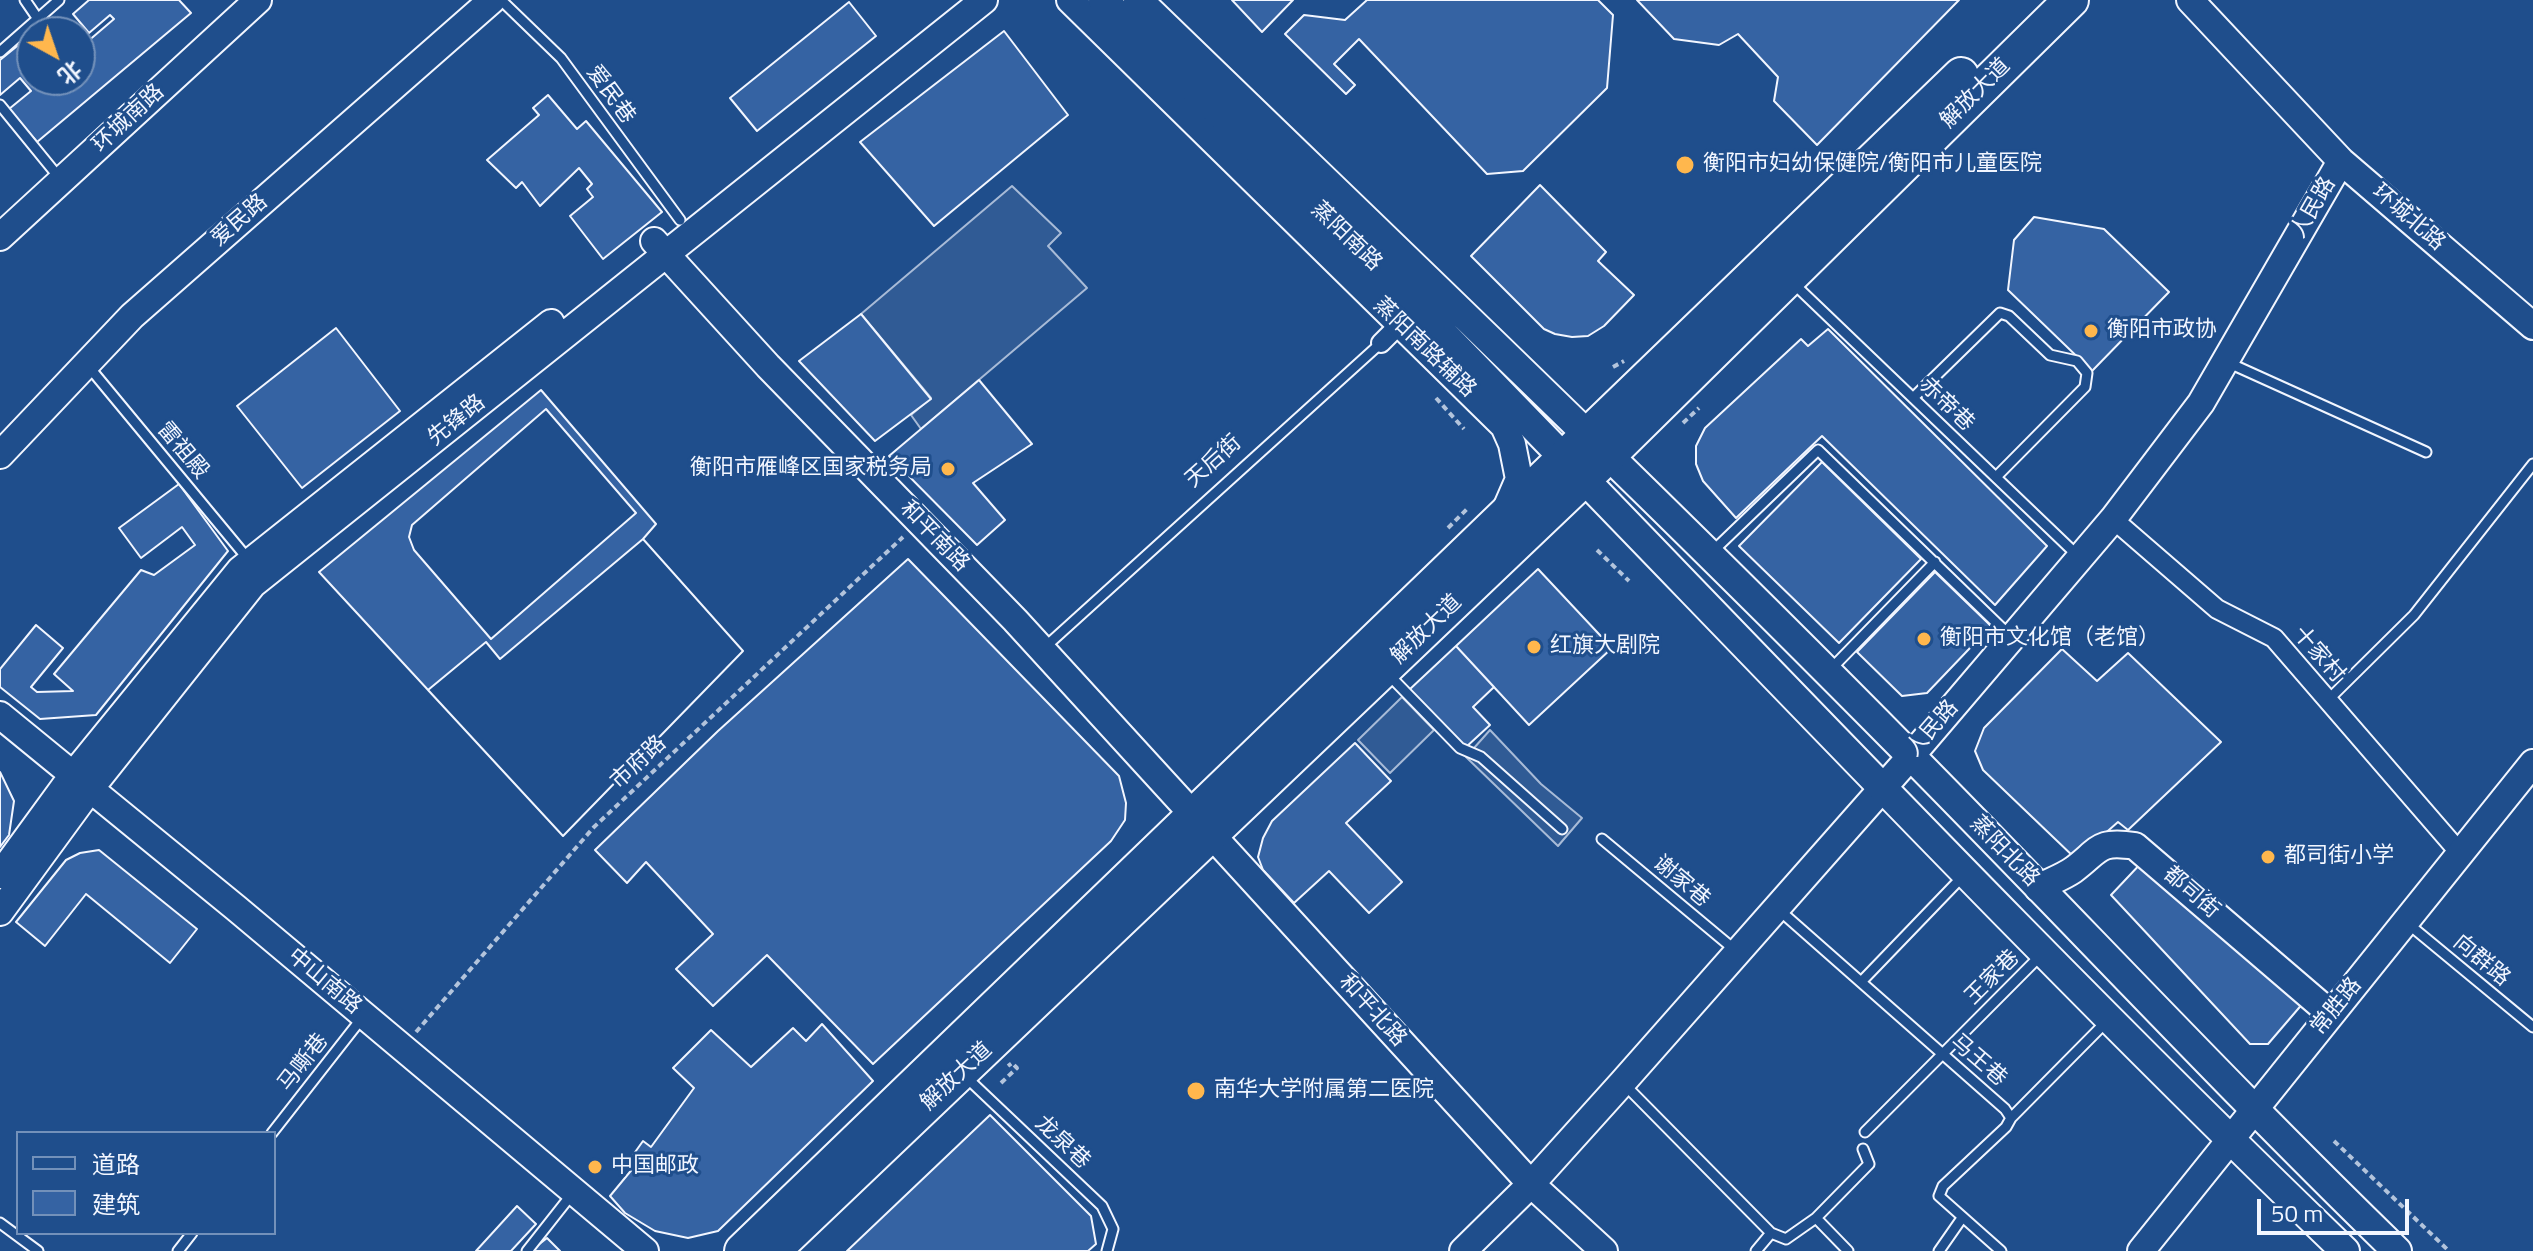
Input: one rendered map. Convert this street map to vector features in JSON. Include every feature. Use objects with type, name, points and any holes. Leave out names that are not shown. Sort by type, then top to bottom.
[{"type":"highway","name":"解放大道","points":[[742,1251],[1202,825],[1385,671],[1585,458],[2039,0]]},
{"type":"highway","name":"解放大道","points":[[773,1251],[977,1077],[1202,825],[1502,517],[1585,458],[1788,279],[2071,0]]},
{"type":"main road","name":"蒸阳南路","points":[[1103,0],[1409,316],[1585,458]]},
{"type":"main road","name":"蒸阳南路","points":[[1138,0],[1585,458]]},
{"type":"main road","name":"蒸阳北路","points":[[1585,458],[1708,556],[1911,756],[2253,1110],[2397,1251]]},
{"type":"main road","name":"蒸阳北路","points":[[1585,458],[1881,788],[2345,1251]]},
{"type":"street","name":"环城南路","points":[[0,237],[258,0]]},
{"type":"street","name":"爱民路","points":[[0,455],[132,316],[492,0]]},
{"type":"street","name":"先锋路","points":[[0,875],[253,584],[660,248],[680,220],[958,0]]},
{"type":"street","name":"先锋路","points":[[0,912],[82,782],[240,570],[984,0]]},
{"type":"street","name":"蒸阳南路辅路","points":[[1070,0],[1409,316],[1504,426],[1512,444],[1519,479],[1502,517]]},
{"type":"street","name":"环城北路","points":[[2190,0],[2341,161],[2533,326]]},
{"type":"street","name":"人民路","points":[[1463,1251],[1531,1184],[1622,1083],[1911,756],[2113,519],[2201,403],[2341,161]]},
{"type":"street","name":"和平南路","points":[[660,248],[768,366],[1042,650],[1202,825]]},
{"type":"street","name":"天后街","points":[[1381,343],[1409,316]]},
{"type":"street","name":"十家村","points":[[2113,519],[2217,609],[2274,638],[2460,853]]},
{"type":"street","name":"中山南路","points":[[0,715],[645,1251]]},
{"type":"street","name":"常胜路","points":[[2144,1250],[2533,763]]},
{"type":"street","name":"和平北路","points":[[1202,825],[1531,1184],[1604,1251]]},
{"type":"street","name":"都司街","points":[[2038,888],[2072,871],[2094,850],[2113,843],[2135,846],[2331,1014]]},
{"type":"lane","points":[[41,16],[59,0]]},
{"type":"lane","name":"爱民巷","points":[[501,0],[561,58],[680,220]]},
{"type":"lane","points":[[0,52],[16,38]]},
{"type":"lane","points":[[0,105],[53,170]]},
{"type":"lane","name":"赤帝巷","points":[[1788,279],[2080,557]]},
{"type":"lane","points":[[1913,398],[2000,313],[2009,316],[2050,355],[2077,361],[2087,373],[2085,387],[1996,477]]},
{"type":"lane","name":"天后街","points":[[1042,650],[1381,343]]},
{"type":"lane","points":[[2225,361],[2426,452]]},
{"type":"lane","name":"雷祖殿","points":[[87,364],[250,561]]},
{"type":"lane","points":[[1708,556],[1818,450],[2011,637]]},
{"type":"lane","points":[[2327,701],[2414,615],[2533,464]]},
{"type":"lane","points":[[1827,673],[1935,562]]},
{"type":"lane","points":[[1385,671],[1460,748],[1481,757],[1562,829]]},
{"type":"lane","name":"谢家巷","points":[[1602,839],[1737,952]]},
{"type":"lane","points":[[1861,982],[1966,873]]},
{"type":"lane","name":"马王巷","points":[[1776,907],[2005,1109],[2011,1118],[2006,1127],[1943,1186],[1939,1196],[2001,1251]]},
{"type":"lane","name":"向群路","points":[[2405,921],[2533,1027]]},
{"type":"lane","name":"王家巷","points":[[1865,1132],[2045,952]]},
{"type":"lane","name":"马嘶巷","points":[[274,1131],[365,1016]]},
{"type":"lane","points":[[2011,1118],[2111,1018]]},
{"type":"lane","name":"龙泉巷","points":[[977,1077],[1102,1206],[1113,1229],[1107,1251]]},
{"type":"lane","points":[[1622,1083],[1771,1233],[1786,1239],[1816,1218],[1869,1164],[1863,1149]]},
{"type":"lane","points":[[527,1251],[574,1192]]},
{"type":"lane","points":[[1816,1218],[1848,1251]]},
{"type":"lane","points":[[1939,1251],[1962,1218]]},
{"type":"lane","points":[[1756,1251],[1771,1233]]},
{"type":"lane","points":[[16,1235],[38,1251]]},
{"type":"lane","points":[[178,1251],[190,1235]]},
{"type":"path","points":[[1436,398],[1464,429]]},
{"type":"path","points":[[1448,528],[1468,508]]},
{"type":"path","name":"市府路","points":[[403,1048],[594,827],[920,522]]},
{"type":"path","points":[[1597,550],[1629,581]]},
{"type":"path","points":[[977,1077],[1012,1063],[1017,1068],[1001,1083]]},
{"type":"path","points":[[2334,1141],[2449,1251]]},
{"type":"shaded area","points":[[1012,186],[1061,233],[1048,246],[1087,288],[921,429],[911,415],[931,398],[861,314]]},
{"type":"shaded area","points":[[1402,697],[1434,730],[1390,773],[1358,740]]},
{"type":"shaded area","points":[[1490,730],[1541,784],[1582,818],[1558,846],[1466,757]]},
{"type":"building","points":[[89,0],[179,0],[191,13],[96,93],[96,34],[114,19],[110,15],[96,27],[96,16],[73,14]]},
{"type":"building","points":[[1232,0],[1293,0],[1262,32]]},
{"type":"building","points":[[1367,0],[1598,0],[1613,15],[1607,88],[1523,171],[1487,174],[1359,39],[1334,64],[1355,85],[1346,94],[1285,34],[1304,15],[1345,20]]},
{"type":"building","points":[[1637,0],[1959,0],[1817,145],[1774,101],[1778,77],[1738,34],[1719,45],[1674,39]]},
{"type":"building","points":[[849,2],[876,36],[757,131],[730,98]]},
{"type":"building","points":[[1004,31],[1068,115],[934,226],[860,142]]},
{"type":"building","points":[[16,47],[16,81],[0,95],[0,60]]},
{"type":"building","points":[[548,95],[577,129],[586,121],[662,212],[603,259],[570,216],[593,197],[587,189],[592,184],[579,168],[540,206],[522,182],[516,188],[487,160],[539,115],[533,108]]},
{"type":"building","points":[[25,96],[92,96],[37,142],[9,109]]},
{"type":"building","points":[[1540,185],[1606,252],[1598,261],[1634,295],[1604,326],[1588,336],[1572,337],[1544,329],[1471,256]]},
{"type":"building","name":"衡阳市政协","points":[[2034,217],[2104,229],[2169,292],[2092,371],[2008,290],[2014,240]]},
{"type":"building","points":[[861,314],[931,399],[875,441],[799,361]]},
{"type":"building","points":[[336,328],[400,411],[302,488],[237,406]]},
{"type":"building","points":[[1828,329],[2047,546],[1995,605],[1822,436],[1736,518],[1703,481],[1696,464],[1696,446],[1705,428],[1801,339],[1808,346]]},
{"type":"building","name":"衡阳市雁峰区国家税务局","points":[[979,380],[1032,444],[973,483],[1005,520],[977,545],[889,456]]},
{"type":"building","points":[[541,390],[656,524],[643,539],[743,651],[563,836],[319,572]]},
{"type":"building","points":[[546,409],[636,513],[491,639],[414,550],[409,537],[412,525]]},
{"type":"building","points":[[1822,462],[1921,559],[1839,643],[1739,546]]},
{"type":"building","points":[[179,484],[228,551],[96,715],[40,719],[0,687],[0,669],[36,625],[63,648],[31,687],[37,692],[73,691],[54,674],[141,570],[154,575],[195,545],[182,527],[141,558],[119,528]]},
{"type":"building","points":[[643,539],[743,651],[563,836],[428,690],[486,642],[500,659]]},
{"type":"building","points":[[908,559],[1119,776],[1126,803],[1125,820],[1111,841],[873,1064],[767,955],[713,1006],[676,969],[713,934],[646,862],[627,883],[595,850],[718,731]]},
{"type":"building","name":"红旗大剧院","points":[[1538,569],[1612,648],[1529,725],[1456,646]]},
{"type":"building","name":"衡阳市文化馆（老馆）","points":[[1935,572],[1991,626],[1927,693],[1902,696],[1857,652]]},
{"type":"building","points":[[1456,646],[1494,687],[1473,707],[1490,725],[1465,748],[1409,690]]},
{"type":"building","points":[[2062,649],[2097,681],[2128,653],[2221,742],[2128,830],[2118,822],[2076,859],[1983,770],[1975,751],[1984,728]]},
{"type":"building","points":[[1355,743],[1391,781],[1346,823],[1402,882],[1369,913],[1329,871],[1294,903],[1263,870],[1258,857],[1263,838],[1272,821]]},
{"type":"building","points":[[0,772],[14,801],[9,835],[0,847]]},
{"type":"building","points":[[99,850],[197,929],[170,963],[86,894],[45,946],[16,922],[66,860],[80,853]]},
{"type":"building","points":[[2145,859],[2304,1002],[2268,1044],[2250,1044],[2111,895]]},
{"type":"building","points":[[822,1024],[873,1081],[718,1231],[688,1238],[655,1231],[625,1213],[610,1196],[634,1167],[628,1162],[643,1141],[651,1147],[694,1088],[673,1068],[711,1030],[751,1067],[793,1028],[806,1041]]},
{"type":"building","points":[[990,1115],[1091,1216],[1096,1244],[1088,1251],[847,1251]]},
{"type":"building","points":[[517,1206],[536,1224],[511,1251],[476,1251]]},
{"type":"building","points":[[547,1238],[560,1251],[532,1250]]},
{"type":"place","name":"衡阳市妇幼保健院/衡阳市儿童医院","points":[[1685,165]]},
{"type":"place","name":"衡阳市政协","points":[[2091,331]]},
{"type":"place","name":"衡阳市雁峰区国家税务局","points":[[948,469]]},
{"type":"place","name":"衡阳市文化馆（老馆）","points":[[1924,639]]},
{"type":"place","name":"红旗大剧院","points":[[1534,647]]},
{"type":"place","name":"都司街小学","points":[[2268,857]]},
{"type":"place","name":"南华大学附属第二医院","points":[[1196,1091]]},
{"type":"place","name":"中国邮政","points":[[595,1167]]}]
